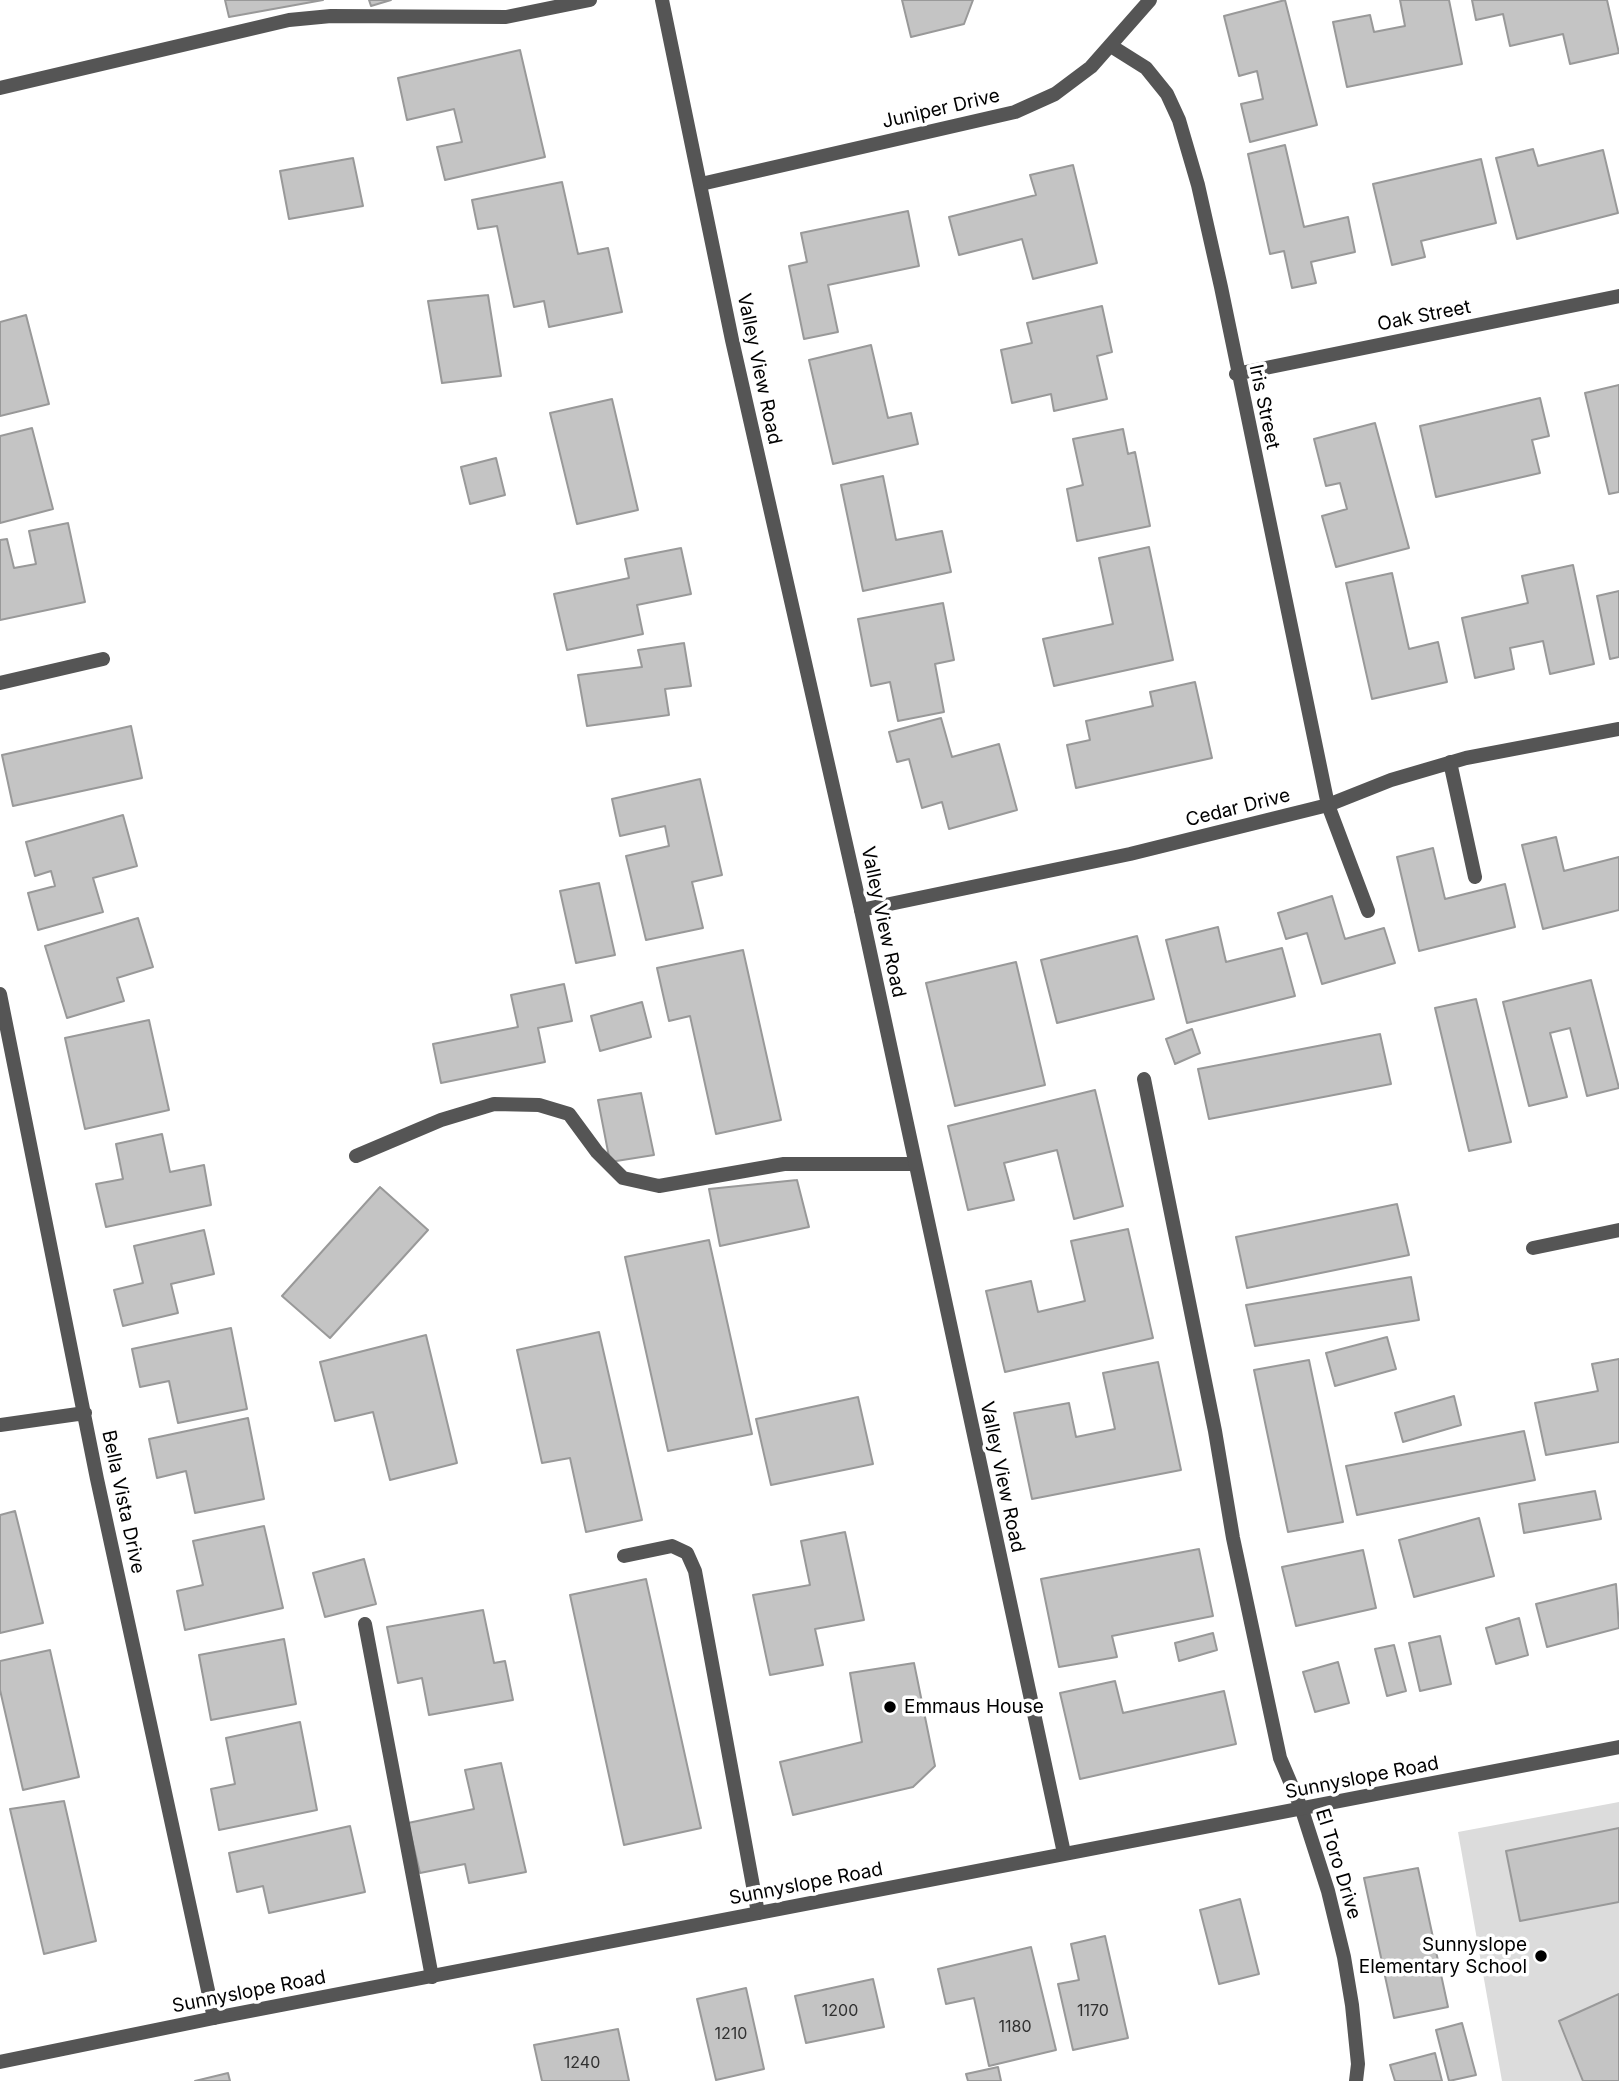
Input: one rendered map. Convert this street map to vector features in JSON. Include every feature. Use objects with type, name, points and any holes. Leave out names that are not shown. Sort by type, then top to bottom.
[{"type":"street","points":[[0,88],[289,20],[331,16],[506,17],[590,0]]},
{"type":"street","name":"Valley View Road","points":[[662,0],[732,340],[861,910],[1064,1853]]},
{"type":"street","name":"Juniper Drive","points":[[701,184],[1015,112],[1055,94],[1091,67],[1150,0]]},
{"type":"street","name":"Iris Street","points":[[1111,46],[1146,68],[1167,94],[1179,120],[1198,185],[1328,805],[1368,911]]},
{"type":"street","name":"Oak Street","points":[[1236,374],[1619,296]]},
{"type":"street","points":[[0,683],[103,659]]},
{"type":"street","name":"Cedar Drive","points":[[861,910],[1130,854],[1328,805],[1391,780],[1450,762],[1619,729]]},
{"type":"street","points":[[1450,762],[1475,877]]},
{"type":"street","name":"Bella Vista Drive","points":[[0,994],[85,1413],[214,2018]]},
{"type":"street","name":"El Toro Drive","points":[[1144,1079],[1212,1417],[1233,1538],[1280,1758],[1302,1810],[1328,1891],[1344,1957],[1358,2064],[1356,2081]]},
{"type":"street","points":[[356,1156],[441,1120],[494,1104],[539,1105],[569,1114],[597,1152],[623,1178],[659,1186],[784,1164],[914,1164]]},
{"type":"street","points":[[1533,1248],[1619,1230]]},
{"type":"street","points":[[0,1425],[85,1413]]},
{"type":"street","points":[[624,1556],[672,1546],[687,1553],[695,1571],[758,1913]]},
{"type":"street","points":[[365,1624],[432,1978]]},
{"type":"street","name":"Sunnyslope Road","points":[[0,2062],[214,2018],[432,1978],[1064,1853],[1302,1810],[1619,1746]]},
{"type":"shaded area","name":"Sunnyslope Elementary School","points":[[1619,1802],[1619,1994],[1559,2022],[1583,2081],[1502,2081],[1458,1832]]},
{"type":"building","points":[[225,0],[323,0],[229,17]]},
{"type":"building","points":[[369,0],[391,0],[371,6]]},
{"type":"building","points":[[902,0],[973,0],[964,24],[911,37]]},
{"type":"building","points":[[1285,0],[1317,125],[1250,142],[1241,104],[1263,99],[1257,71],[1239,76],[1224,16]]},
{"type":"building","points":[[1400,0],[1449,0],[1462,64],[1347,87],[1333,22],[1370,15],[1374,32],[1405,26]]},
{"type":"building","points":[[1472,0],[1607,0],[1619,53],[1570,64],[1563,34],[1510,46],[1503,14],[1476,20]]},
{"type":"building","points":[[520,50],[545,157],[445,180],[437,147],[462,142],[454,109],[407,120],[398,78]]},
{"type":"building","points":[[1285,145],[1304,227],[1348,217],[1355,252],[1311,262],[1316,283],[1292,288],[1284,251],[1270,254],[1248,154]]},
{"type":"building","points":[[1533,149],[1538,166],[1603,150],[1618,213],[1517,239],[1496,158]]},
{"type":"building","points":[[353,158],[363,206],[289,219],[280,171]]},
{"type":"building","points":[[1481,159],[1496,223],[1421,241],[1425,257],[1392,265],[1373,184]]},
{"type":"building","points":[[1073,165],[1097,263],[1033,279],[1022,239],[959,255],[949,217],[1036,195],[1030,175]]},
{"type":"building","points":[[562,182],[578,254],[608,248],[622,312],[549,327],[544,301],[514,307],[497,226],[478,229],[472,200]]},
{"type":"building","points":[[908,211],[919,266],[828,285],[838,332],[804,339],[789,266],[807,262],[801,233]]},
{"type":"building","points":[[488,295],[501,376],[442,383],[428,301]]},
{"type":"building","points":[[1102,306],[1112,352],[1097,356],[1107,399],[1054,411],[1051,394],[1012,403],[1001,350],[1032,343],[1027,323]]},
{"type":"building","points":[[26,315],[49,404],[0,416],[0,322]]},
{"type":"building","points":[[871,345],[888,418],[911,413],[918,444],[833,464],[809,360]]},
{"type":"building","points":[[1619,385],[1619,492],[1609,494],[1585,393]]},
{"type":"building","points":[[1540,398],[1549,436],[1532,440],[1540,473],[1436,497],[1420,426]]},
{"type":"building","points":[[612,399],[638,510],[577,524],[550,413]]},
{"type":"building","points":[[1375,423],[1409,548],[1336,567],[1322,516],[1347,509],[1340,483],[1326,486],[1314,439]]},
{"type":"building","points":[[32,428],[53,509],[0,523],[0,436]]},
{"type":"building","points":[[1123,429],[1128,454],[1135,452],[1150,526],[1077,541],[1067,489],[1083,485],[1073,439]]},
{"type":"building","points":[[496,458],[505,495],[470,504],[461,467]]},
{"type":"building","points":[[883,476],[896,540],[942,531],[951,572],[863,591],[841,485]]},
{"type":"building","points":[[68,523],[85,602],[0,620],[0,540],[7,539],[14,568],[36,564],[29,531]]},
{"type":"building","points":[[1149,547],[1173,660],[1054,686],[1043,639],[1113,624],[1099,558]]},
{"type":"building","points":[[681,548],[691,594],[637,605],[643,634],[567,650],[554,594],[629,578],[625,559]]},
{"type":"building","points":[[1573,565],[1594,664],[1550,674],[1543,641],[1510,648],[1514,669],[1475,678],[1462,618],[1528,603],[1522,576]]},
{"type":"building","points":[[1392,573],[1409,649],[1438,642],[1447,682],[1372,699],[1346,583]]},
{"type":"building","points":[[1619,591],[1619,657],[1610,659],[1597,596]]},
{"type":"building","points":[[943,603],[954,660],[935,664],[944,712],[898,721],[890,682],[871,686],[858,619]]},
{"type":"building","points":[[684,643],[691,686],[665,689],[669,715],[587,726],[578,675],[642,667],[638,650]]},
{"type":"building","points":[[1195,682],[1212,758],[1076,788],[1067,745],[1090,740],[1086,721],[1153,706],[1150,692]]},
{"type":"building","points":[[941,718],[952,757],[999,744],[1017,810],[949,829],[942,802],[922,808],[909,759],[897,762],[889,732]]},
{"type":"building","points":[[131,726],[142,778],[13,806],[2,755]]},
{"type":"building","points":[[700,779],[722,875],[692,882],[703,928],[646,940],[626,856],[669,846],[665,826],[620,836],[612,799]]},
{"type":"building","points":[[123,815],[137,866],[93,878],[103,912],[38,930],[28,893],[55,886],[51,871],[35,876],[26,842]]},
{"type":"building","points":[[1556,837],[1564,871],[1619,857],[1619,910],[1543,929],[1522,845]]},
{"type":"building","points":[[1433,848],[1445,899],[1505,884],[1515,927],[1419,951],[1397,857]]},
{"type":"building","points":[[599,883],[615,955],[576,963],[560,891]]},
{"type":"building","points":[[1332,896],[1345,939],[1384,928],[1395,963],[1322,984],[1307,933],[1286,939],[1278,913]]},
{"type":"building","points":[[138,918],[153,967],[117,978],[124,1001],[67,1018],[45,946]]},
{"type":"building","points":[[1218,927],[1226,962],[1282,948],[1295,996],[1187,1023],[1166,940]]},
{"type":"building","points":[[1137,936],[1154,999],[1057,1023],[1041,960]]},
{"type":"building","points":[[743,950],[781,1120],[716,1134],[690,1016],[669,1021],[657,968]]},
{"type":"building","points":[[1016,962],[1045,1085],[955,1106],[926,983]]},
{"type":"building","points":[[1591,980],[1619,1088],[1587,1096],[1570,1028],[1550,1033],[1567,1097],[1529,1106],[1503,1002]]},
{"type":"building","points":[[564,984],[572,1021],[538,1028],[545,1062],[441,1083],[433,1044],[518,1027],[511,995]]},
{"type":"building","points":[[1476,999],[1511,1142],[1469,1151],[1435,1008]]},
{"type":"building","points":[[642,1002],[651,1037],[600,1051],[591,1016]]},
{"type":"building","points":[[149,1020],[169,1110],[85,1129],[65,1038]]},
{"type":"building","points":[[1192,1029],[1200,1053],[1175,1064],[1166,1039]]},
{"type":"building","points":[[1380,1034],[1391,1084],[1209,1119],[1198,1069]]},
{"type":"building","points":[[1095,1090],[1123,1206],[1074,1219],[1057,1150],[1004,1163],[1014,1200],[968,1210],[948,1126]]},
{"type":"building","points":[[641,1093],[654,1155],[610,1162],[598,1100]]},
{"type":"building","points":[[162,1134],[170,1172],[204,1165],[211,1205],[106,1227],[96,1184],[123,1179],[116,1144]]},
{"type":"building","points":[[797,1180],[809,1227],[720,1246],[709,1189]]},
{"type":"building","points":[[380,1187],[428,1230],[330,1338],[282,1296]]},
{"type":"building","points":[[1397,1204],[1409,1255],[1247,1288],[1236,1237]]},
{"type":"building","points":[[1128,1229],[1153,1338],[1005,1372],[986,1291],[1031,1281],[1038,1312],[1085,1301],[1071,1241]]},
{"type":"building","points":[[204,1230],[214,1274],[171,1284],[178,1313],[123,1326],[114,1290],[143,1283],[134,1246]]},
{"type":"building","points":[[709,1240],[752,1434],[668,1451],[625,1257]]},
{"type":"building","points":[[1411,1277],[1419,1320],[1255,1346],[1246,1305]]},
{"type":"building","points":[[231,1328],[247,1409],[178,1423],[169,1381],[140,1387],[132,1349]]},
{"type":"building","points":[[599,1332],[642,1520],[586,1532],[570,1458],[542,1463],[517,1350]]},
{"type":"building","points":[[426,1335],[457,1463],[390,1480],[373,1412],[335,1421],[320,1362]]},
{"type":"building","points":[[1387,1337],[1396,1369],[1335,1386],[1326,1353]]},
{"type":"building","points":[[1619,1359],[1619,1442],[1546,1455],[1535,1403],[1598,1391],[1592,1364]]},
{"type":"building","points":[[1309,1360],[1343,1522],[1288,1532],[1254,1370]]},
{"type":"building","points":[[1158,1362],[1181,1470],[1032,1499],[1014,1413],[1069,1403],[1076,1437],[1115,1429],[1103,1373]]},
{"type":"building","points":[[1454,1396],[1461,1425],[1403,1442],[1395,1413]]},
{"type":"building","points":[[858,1397],[873,1464],[771,1485],[756,1419]]},
{"type":"building","points":[[248,1418],[264,1499],[195,1513],[186,1471],[157,1478],[149,1439]]},
{"type":"building","points":[[1524,1431],[1535,1480],[1357,1515],[1346,1466]]},
{"type":"building","points":[[1595,1491],[1601,1519],[1524,1533],[1519,1504]]},
{"type":"building","points":[[15,1511],[43,1623],[0,1633],[0,1515]]},
{"type":"building","points":[[1479,1518],[1494,1576],[1414,1597],[1399,1540]]},
{"type":"building","points":[[264,1526],[283,1608],[185,1630],[177,1591],[203,1585],[193,1541]]},
{"type":"building","points":[[845,1532],[864,1620],[815,1629],[823,1665],[770,1675],[753,1595],[810,1585],[801,1541]]},
{"type":"building","points":[[1199,1549],[1213,1616],[1112,1636],[1117,1657],[1059,1667],[1041,1579]]},
{"type":"building","points":[[1363,1550],[1376,1608],[1296,1626],[1282,1567]]},
{"type":"building","points":[[364,1559],[376,1604],[325,1617],[313,1573]]},
{"type":"building","points":[[646,1579],[701,1828],[624,1845],[570,1595]]},
{"type":"building","points":[[1616,1584],[1619,1628],[1547,1647],[1536,1604]]},
{"type":"building","points":[[483,1610],[494,1663],[505,1661],[513,1700],[429,1715],[422,1678],[398,1683],[387,1627]]},
{"type":"building","points":[[1519,1618],[1528,1655],[1496,1664],[1486,1628]]},
{"type":"building","points":[[1213,1633],[1217,1650],[1179,1661],[1175,1643]]},
{"type":"building","points":[[1440,1636],[1451,1684],[1420,1691],[1409,1643]]},
{"type":"building","points":[[284,1639],[296,1704],[211,1720],[199,1655]]},
{"type":"building","points":[[1394,1645],[1406,1691],[1387,1696],[1375,1649]]},
{"type":"building","points":[[50,1650],[79,1777],[23,1790],[0,1690],[0,1661]]},
{"type":"building","points":[[1338,1662],[1349,1703],[1315,1712],[1303,1672]]},
{"type":"building","name":"Emmaus House","points":[[914,1663],[935,1766],[913,1787],[793,1815],[780,1762],[862,1742],[850,1673]]},
{"type":"building","points":[[1115,1681],[1123,1713],[1224,1691],[1236,1744],[1080,1779],[1060,1693]]},
{"type":"building","points":[[300,1722],[317,1810],[219,1830],[211,1789],[235,1784],[226,1738]]},
{"type":"building","points":[[501,1763],[526,1872],[469,1883],[465,1864],[420,1873],[408,1823],[474,1809],[465,1770]]},
{"type":"building","points":[[64,1801],[96,1941],[44,1954],[10,1809]]},
{"type":"building","points":[[350,1826],[365,1892],[269,1913],[263,1886],[237,1892],[229,1853]]},
{"type":"building","points":[[1619,1828],[1619,1902],[1520,1921],[1506,1851]]},
{"type":"building","points":[[1418,1868],[1448,2007],[1394,2018],[1364,1878]]},
{"type":"building","points":[[1240,1899],[1259,1974],[1219,1984],[1200,1910]]},
{"type":"building","points":[[1105,1936],[1128,2038],[1073,2050],[1058,1984],[1079,1980],[1071,1944]]},
{"type":"building","points":[[1031,1947],[1056,2050],[989,2066],[974,1998],[946,2004],[938,1969]]},
{"type":"building","points":[[873,1979],[884,2027],[806,2043],[795,1996]]},
{"type":"building","points":[[746,1988],[764,2069],[716,2080],[697,1999]]},
{"type":"building","points":[[1619,1994],[1619,2081],[1583,2081],[1559,2021]]},
{"type":"building","points":[[1462,2023],[1476,2075],[1449,2081],[1436,2030]]},
{"type":"building","points":[[618,2029],[629,2081],[542,2081],[534,2045]]},
{"type":"building","points":[[1435,2053],[1442,2081],[1395,2081],[1390,2065]]},
{"type":"building","points":[[998,2067],[1001,2081],[968,2081],[966,2074]]},
{"type":"building","points":[[228,2073],[230,2081],[195,2081]]},
{"type":"place","name":"Emmaus House","points":[[890,1707]]},
{"type":"place","name":"Sunnyslope Elementary School","points":[[1541,1956]]}]
